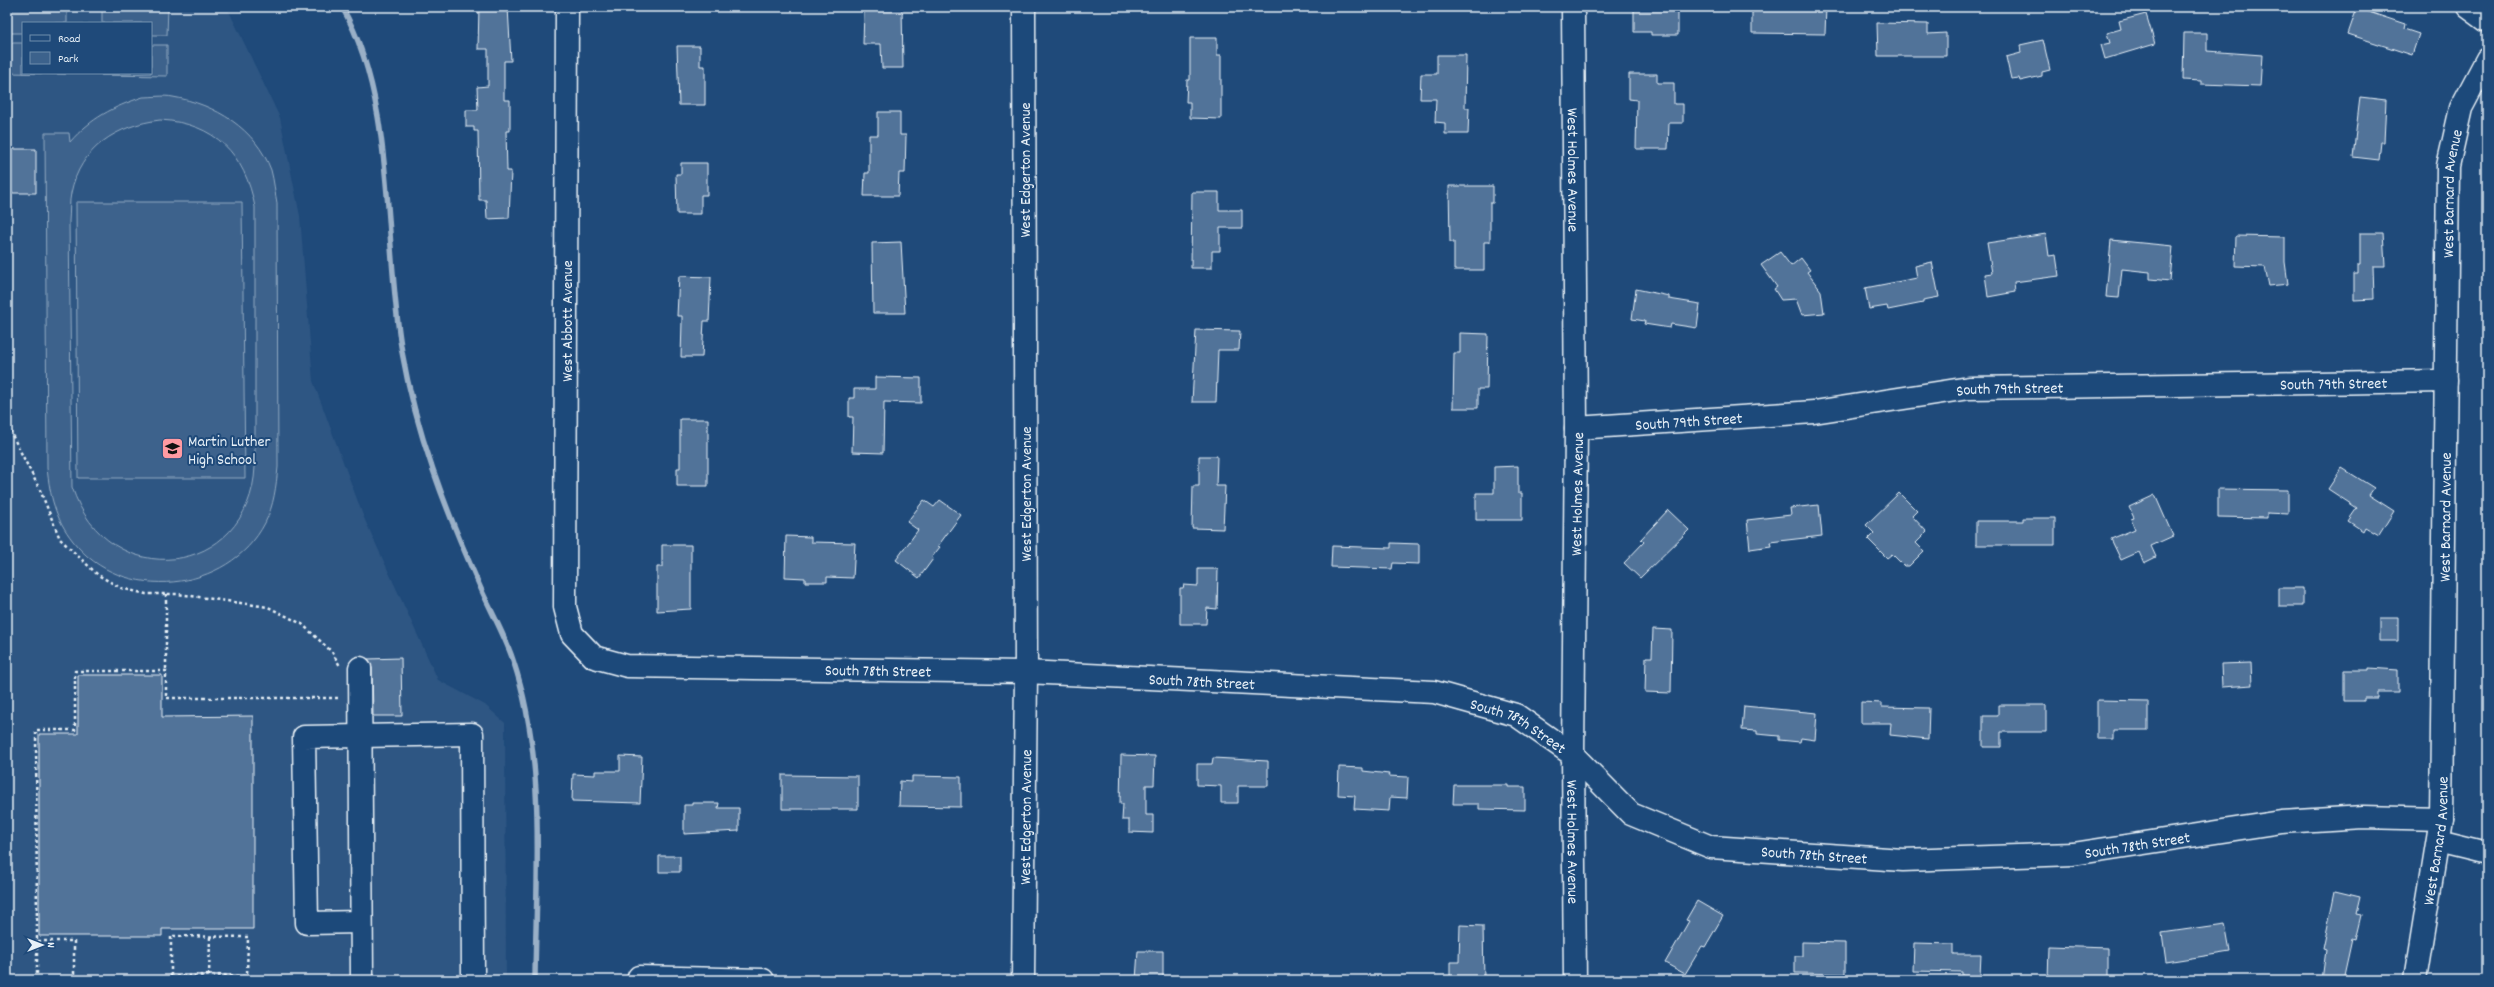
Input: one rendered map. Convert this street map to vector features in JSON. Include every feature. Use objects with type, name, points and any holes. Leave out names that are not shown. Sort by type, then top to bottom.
[{"type":"street","name":"West Abbott Avenue","points":[[567,7],[565,607],[572,634]]},
{"type":"street","name":"West Edgerton Avenue","points":[[1023,980],[1026,672],[1024,7]]},
{"type":"street","name":"West Holmes Avenue","points":[[1573,7],[1576,428],[1573,755],[1575,980]]},
{"type":"street","points":[[2468,7],[2487,21]]},
{"type":"street","name":"West Barnard Avenue","points":[[2415,980],[2441,819],[2448,166],[2461,108],[2487,59]]},
{"type":"street","name":"South 79th Street","points":[[1576,428],[1814,412],[1969,388],[2446,381]]},
{"type":"street","name":"South 78th Street","points":[[572,634],[594,656],[627,666],[1026,672],[1434,692],[1516,716],[1573,755],[1631,814],[1711,847],[1719,848],[1904,860],[2074,854],[2281,822],[2363,817],[2441,819]]},
{"type":"street","points":[[351,669],[360,695],[362,980]]},
{"type":"street","points":[[361,922],[307,923],[304,737],[472,734],[473,980]]},
{"type":"street","points":[[2438,841],[2487,853]]},
{"type":"street","points":[[639,980],[639,977],[763,980]]},
{"type":"path","points":[[7,425],[34,476],[60,539],[98,576],[121,588],[146,594],[166,594],[268,606],[302,624],[351,669]]},
{"type":"path","points":[[166,594],[166,698],[347,698],[360,695]]},
{"type":"path","points":[[37,980],[36,730],[75,730],[75,671],[166,671]]},
{"type":"path","points":[[171,976],[171,936],[248,937],[247,976]]},
{"type":"path","points":[[209,976],[210,937]]},
{"type":"path","points":[[37,941],[74,941],[74,980]]},
{"type":"path","points":[[140,980],[171,976],[247,976],[294,980]]},
{"type":"shaded area","name":"Martin Luther High School","points":[[7,7],[227,7],[280,118],[300,216],[313,381],[364,518],[438,680],[485,705],[505,723],[506,980],[7,980]]},
{"type":"green space","points":[[7,7],[67,7],[67,22],[22,22],[22,33],[7,33]]},
{"type":"green space","points":[[102,7],[168,7],[167,35],[152,35],[152,22],[102,22]]},
{"type":"green space","points":[[7,43],[22,43],[22,73],[7,73]]},
{"type":"green space","points":[[152,45],[167,45],[167,76],[101,75],[152,74]]},
{"type":"green space","points":[[162,96],[189,100],[219,112],[232,121],[255,142],[264,155],[271,170],[277,203],[278,467],[273,503],[265,523],[248,546],[227,564],[201,576],[174,582],[145,581],[118,575],[94,561],[73,541],[62,524],[54,506],[47,468],[45,133],[69,133],[70,142],[86,126],[103,114],[143,97]],"holes":[[[160,120],[179,122],[197,127],[212,135],[235,157],[244,171],[255,207],[255,467],[247,504],[229,532],[204,550],[175,559],[144,557],[115,545],[90,522],[72,487],[69,221],[70,196],[76,177],[83,163],[92,151],[115,133],[129,127]]]},
{"type":"green space","points":[[76,202],[242,202],[245,478],[78,478]]},
{"type":"building","points":[[479,7],[508,7],[511,61],[504,61],[504,100],[510,100],[510,131],[506,131],[507,171],[511,171],[509,218],[487,219],[486,200],[479,200],[478,131],[474,131],[474,127],[466,127],[466,110],[478,110],[477,87],[488,86],[488,49],[478,49]]},
{"type":"building","points":[[868,7],[902,7],[903,68],[882,68],[881,44],[863,44],[864,10],[868,10]]},
{"type":"building","points":[[1634,7],[1678,8],[1678,35],[1651,35],[1651,32],[1634,32]]},
{"type":"building","points":[[1826,7],[1825,34],[1752,33],[1752,8]]},
{"type":"building","points":[[2357,8],[2405,24],[2404,29],[2419,34],[2412,55],[2348,34]]},
{"type":"building","points":[[2146,14],[2155,44],[2105,59],[2101,45],[2110,43],[2107,33],[2121,29],[2119,21]]},
{"type":"building","points":[[1877,23],[1928,24],[1928,34],[1946,33],[1946,56],[1878,56]]},
{"type":"building","points":[[2184,33],[2207,33],[2207,51],[2262,55],[2260,86],[2201,84],[2201,81],[2183,80]]},
{"type":"building","points":[[1190,38],[1217,38],[1217,55],[1221,55],[1221,119],[1190,118],[1190,102],[1186,102],[1187,80],[1190,80]]},
{"type":"building","points":[[2043,40],[2050,70],[2042,72],[2042,76],[2020,81],[2019,78],[2011,79],[2006,57],[2021,53],[2020,45]]},
{"type":"building","points":[[677,46],[700,46],[700,66],[705,66],[705,105],[679,105]]},
{"type":"building","points":[[1437,55],[1466,55],[1465,108],[1469,108],[1468,134],[1445,134],[1445,123],[1435,122],[1436,99],[1420,99],[1421,74],[1437,74]]},
{"type":"building","points":[[1629,74],[1657,74],[1657,83],[1674,83],[1674,104],[1683,104],[1683,123],[1669,123],[1668,149],[1636,149],[1637,100],[1629,99]]},
{"type":"building","points":[[2360,97],[2386,100],[2384,142],[2381,142],[2379,160],[2353,157]]},
{"type":"building","points":[[878,112],[900,112],[900,135],[906,135],[905,173],[899,173],[898,196],[864,196],[865,173],[869,173],[869,135],[878,135]]},
{"type":"building","points":[[7,149],[36,149],[36,193],[7,193]]},
{"type":"building","points":[[681,163],[707,163],[707,195],[701,195],[701,214],[677,214],[676,174],[681,174]]},
{"type":"building","points":[[1449,186],[1493,186],[1493,203],[1490,203],[1490,242],[1484,242],[1484,270],[1454,270],[1454,242],[1450,242]]},
{"type":"building","points":[[1192,192],[1219,192],[1219,210],[1242,210],[1242,228],[1220,228],[1220,251],[1212,251],[1212,268],[1191,268]]},
{"type":"building","points":[[2360,233],[2383,233],[2385,266],[2373,266],[2374,299],[2354,300],[2354,274],[2358,274],[2358,265],[2360,265]]},
{"type":"building","points":[[2046,234],[2049,256],[2056,255],[2059,276],[2014,282],[2015,292],[1988,297],[1985,274],[1992,273],[1987,243]]},
{"type":"building","points":[[2236,236],[2285,237],[2285,262],[2288,284],[2269,286],[2265,267],[2235,266]]},
{"type":"building","points":[[2111,240],[2173,246],[2170,281],[2150,279],[2150,272],[2122,269],[2119,298],[2106,297]]},
{"type":"building","points":[[901,242],[905,313],[873,313],[872,243]]},
{"type":"building","points":[[1780,252],[1791,266],[1801,258],[1810,270],[1807,272],[1821,291],[1824,313],[1802,315],[1796,299],[1781,300],[1774,289],[1777,287],[1761,265]]},
{"type":"building","points":[[1932,262],[1939,297],[1923,300],[1923,303],[1888,310],[1887,306],[1869,309],[1865,288],[1917,278],[1915,266]]},
{"type":"building","points":[[679,276],[711,277],[709,321],[704,321],[702,357],[681,357],[682,316],[677,316]]},
{"type":"building","points":[[1636,289],[1669,296],[1669,299],[1700,304],[1697,328],[1671,324],[1670,328],[1644,324],[1645,321],[1632,319]]},
{"type":"building","points":[[1196,330],[1240,331],[1239,350],[1218,350],[1216,402],[1192,402]]},
{"type":"building","points":[[1460,333],[1488,334],[1487,389],[1478,389],[1478,408],[1453,408],[1454,353],[1460,353]]},
{"type":"building","points":[[875,377],[921,378],[921,403],[884,402],[883,453],[852,452],[853,417],[849,417],[849,398],[854,398],[854,389],[875,389]]},
{"type":"building","points":[[680,419],[708,419],[708,486],[677,486],[677,468],[680,468]]},
{"type":"building","points":[[1199,456],[1217,456],[1216,486],[1225,486],[1223,529],[1192,528],[1193,486],[1199,486]]},
{"type":"building","points":[[1518,466],[1518,493],[1522,493],[1522,520],[1476,520],[1476,493],[1494,493],[1494,467]]},
{"type":"building","points":[[2342,468],[2374,488],[2369,495],[2394,511],[2379,535],[2365,527],[2363,531],[2348,521],[2357,508],[2328,489]]},
{"type":"building","points":[[2218,489],[2288,490],[2288,514],[2267,513],[2267,518],[2218,517]]},
{"type":"building","points":[[1899,493],[1917,511],[1912,516],[1927,532],[1916,543],[1924,551],[1909,566],[1904,566],[1892,554],[1887,558],[1868,539],[1874,533],[1866,525]]},
{"type":"building","points":[[2155,495],[2173,536],[2151,546],[2156,557],[2144,563],[2139,552],[2121,560],[2111,539],[2135,529],[2131,519],[2134,518],[2129,507]]},
{"type":"building","points":[[924,500],[934,507],[940,500],[961,515],[938,546],[940,547],[932,557],[933,559],[919,578],[896,560],[918,530],[907,522]]},
{"type":"building","points":[[1819,505],[1822,536],[1770,542],[1771,546],[1750,549],[1747,520],[1791,515],[1790,508]]},
{"type":"building","points":[[1668,510],[1689,530],[1640,578],[1624,563],[1644,542],[1641,539]]},
{"type":"building","points":[[2023,518],[2055,518],[2055,545],[1976,545],[1976,521],[2023,521]]},
{"type":"building","points":[[786,536],[811,537],[811,542],[855,543],[853,578],[827,577],[827,582],[805,582],[805,578],[785,577]]},
{"type":"building","points":[[1391,543],[1419,544],[1419,564],[1393,563],[1392,569],[1331,567],[1332,546],[1391,548]]},
{"type":"building","points":[[662,545],[691,545],[691,609],[657,611],[657,567],[662,567]]},
{"type":"building","points":[[1198,569],[1218,569],[1217,609],[1207,608],[1206,624],[1180,624],[1180,588],[1183,588],[1184,585],[1198,586]]},
{"type":"building","points":[[2279,588],[2303,588],[2303,606],[2279,606]]},
{"type":"building","points":[[2380,618],[2398,618],[2398,641],[2380,641]]},
{"type":"building","points":[[1653,629],[1672,630],[1671,693],[1645,692],[1646,657],[1652,657]]},
{"type":"building","points":[[401,658],[402,716],[373,716],[372,668],[368,659]]},
{"type":"building","points":[[2251,663],[2252,685],[2222,687],[2221,664]]},
{"type":"building","points":[[2369,668],[2398,670],[2398,692],[2377,692],[2377,698],[2364,698],[2364,701],[2344,701],[2344,670],[2369,670]]},
{"type":"building","points":[[78,675],[162,675],[162,717],[253,716],[253,929],[162,929],[162,936],[39,936],[39,734],[78,734]]},
{"type":"building","points":[[2097,700],[2148,701],[2148,730],[2113,730],[2113,739],[2097,739]]},
{"type":"building","points":[[1861,702],[1882,703],[1882,707],[1929,708],[1928,739],[1890,735],[1891,723],[1861,723]]},
{"type":"building","points":[[1998,705],[2046,705],[2046,732],[2001,732],[2001,747],[1983,747],[1983,716],[1998,716]]},
{"type":"building","points":[[1744,706],[1817,713],[1815,740],[1801,738],[1800,742],[1779,740],[1779,736],[1757,734],[1757,731],[1742,730]]},
{"type":"building","points":[[1121,755],[1155,756],[1154,785],[1146,785],[1146,815],[1153,815],[1153,833],[1129,832],[1129,820],[1122,820],[1123,804],[1120,804]]},
{"type":"building","points":[[620,756],[642,757],[640,803],[572,801],[573,774],[595,775],[595,771],[620,771]]},
{"type":"building","points":[[1213,758],[1268,761],[1268,786],[1238,786],[1238,803],[1221,803],[1221,786],[1197,785],[1197,764],[1212,764]]},
{"type":"building","points":[[1339,767],[1363,768],[1363,771],[1389,774],[1388,776],[1408,777],[1407,798],[1390,797],[1389,811],[1354,809],[1355,796],[1338,795]]},
{"type":"building","points":[[782,775],[858,776],[858,809],[782,809]]},
{"type":"building","points":[[912,776],[961,777],[961,807],[899,806],[900,781],[912,782]]},
{"type":"building","points":[[1454,785],[1508,785],[1508,787],[1525,787],[1525,810],[1479,809],[1479,804],[1453,804]]},
{"type":"building","points":[[692,803],[719,803],[718,808],[739,808],[739,831],[684,834],[684,805],[692,805]]},
{"type":"building","points":[[659,856],[680,856],[680,872],[659,872]]},
{"type":"building","points":[[2335,891],[2360,897],[2356,914],[2361,915],[2355,940],[2352,939],[2343,980],[2322,980],[2326,950],[2323,949]]},
{"type":"building","points":[[1697,901],[1723,916],[1705,947],[1702,946],[1685,974],[1665,963],[1689,921],[1686,920]]},
{"type":"building","points":[[2225,924],[2230,952],[2166,962],[2162,933]]},
{"type":"building","points":[[1460,925],[1483,926],[1484,980],[1450,980],[1450,962],[1459,962]]},
{"type":"building","points":[[1802,942],[1845,943],[1845,974],[1795,973],[1795,956],[1802,956]]},
{"type":"building","points":[[1914,943],[1953,944],[1953,954],[1981,954],[1980,976],[1962,976],[1962,972],[1913,971]]},
{"type":"building","points":[[2049,946],[2108,948],[2108,980],[2048,980]]},
{"type":"building","points":[[1138,951],[1163,951],[1163,980],[1136,980]]},
{"type":"waterway","points":[[342,7],[360,45],[372,86],[380,130],[386,175],[396,310],[402,352],[415,411],[423,440],[443,498],[482,592],[501,630],[513,660],[524,698],[531,738],[537,818],[535,980]]},
{"type":"place","name":"Martin Luther High School","points":[[173,449]]}]
